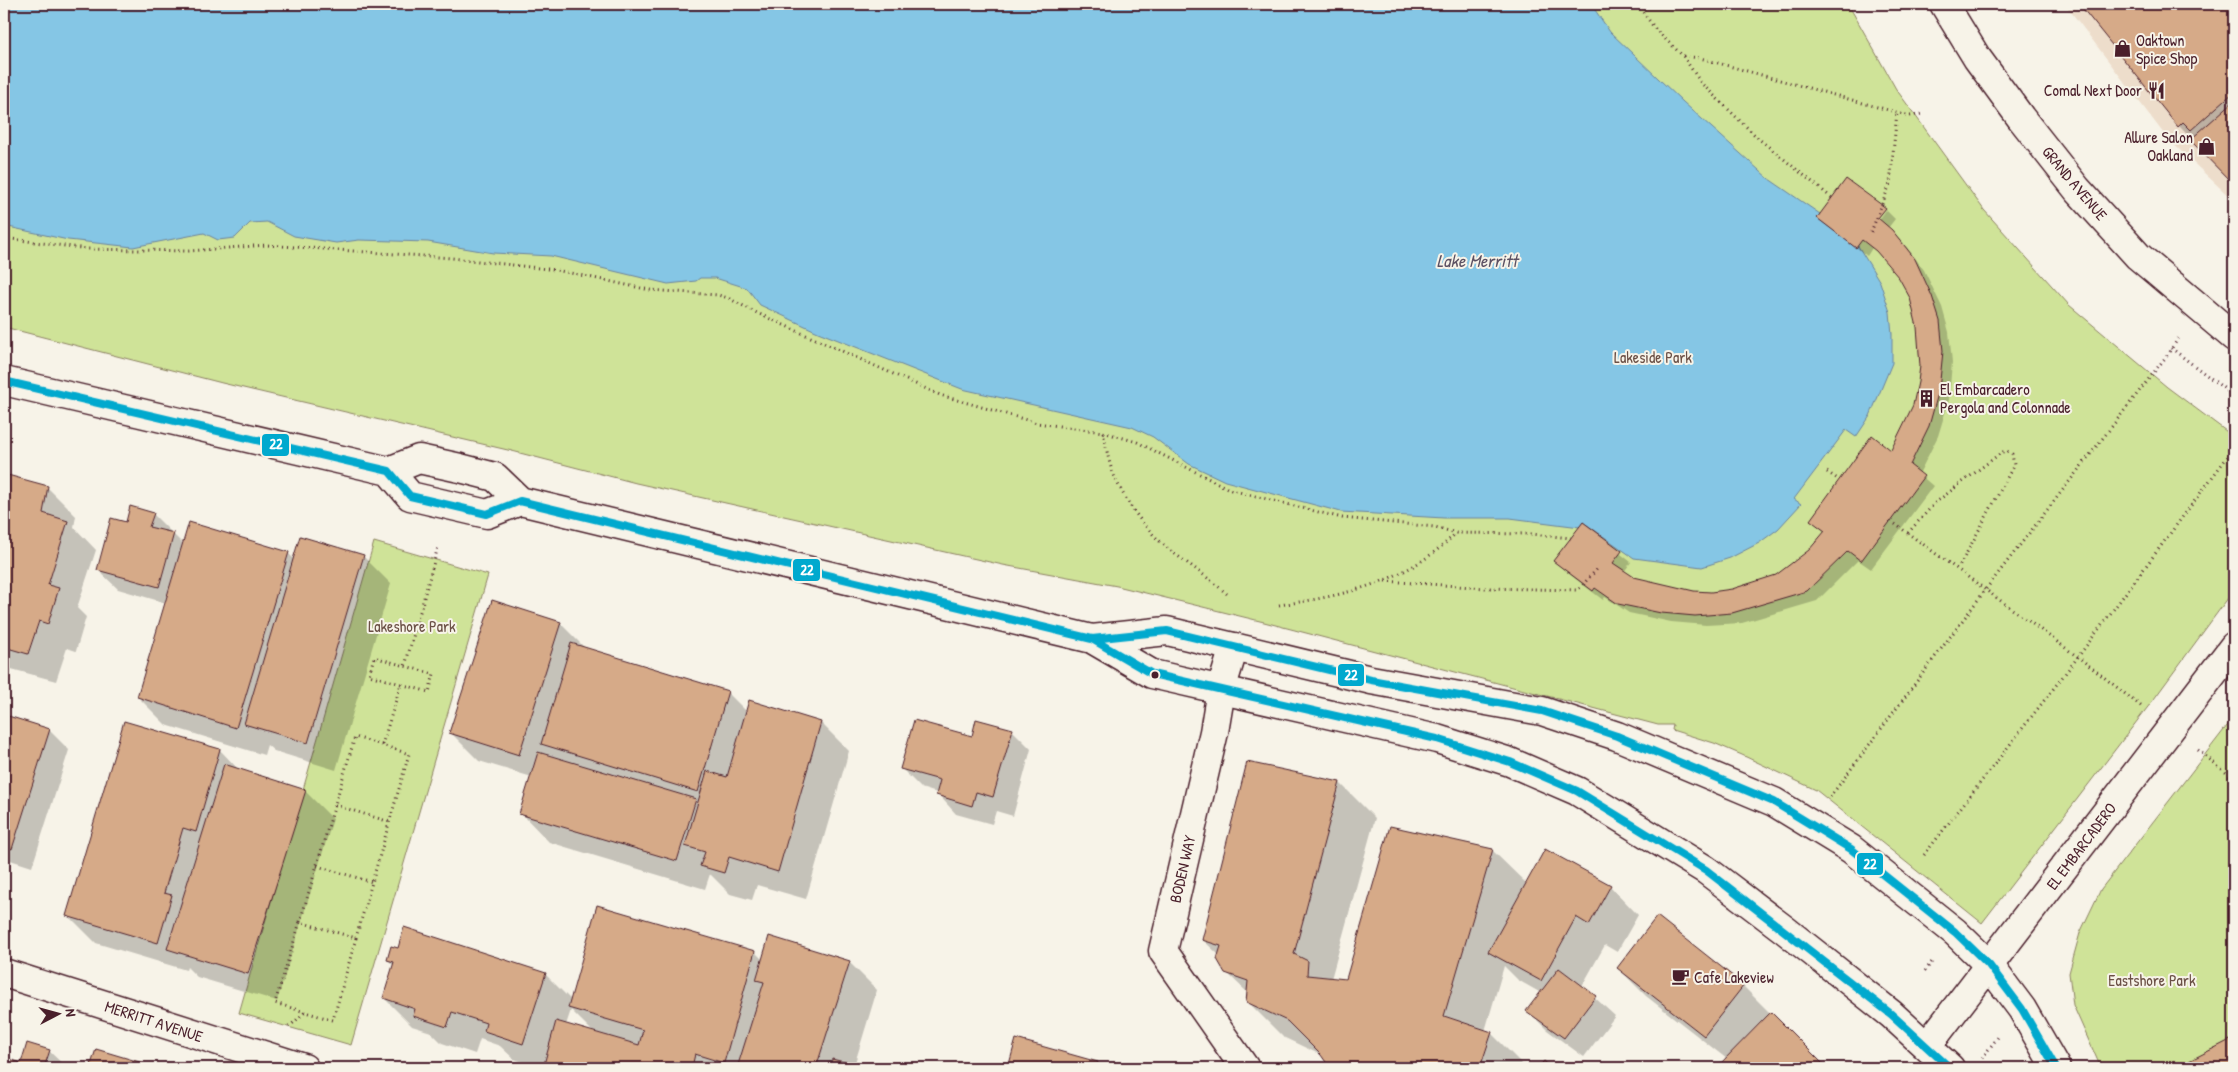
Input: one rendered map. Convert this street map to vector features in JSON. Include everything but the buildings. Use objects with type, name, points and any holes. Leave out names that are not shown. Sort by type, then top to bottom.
[{"type":"main road","name":"GRAND AVENUE","points":[[1944,4],[1977,58],[2077,189],[2138,256],[2198,309],[2234,337]]},
{"type":"main road","points":[[4,381],[389,471],[419,459],[460,468],[495,477],[520,501],[1092,639],[1152,674],[1437,739],[1510,762],[1578,791],[1706,870],[1805,945],[1927,1046],[1950,1068]]},
{"type":"main road","points":[[389,471],[410,496],[487,514],[520,501]]},
{"type":"main road","points":[[1092,639],[1167,631],[1371,680],[1542,711],[1617,736],[1774,802],[1851,849],[1955,932],[1989,965],[2022,1009],[2056,1068]]},
{"type":"main road","name":"EL EMBARCADERO","points":[[1927,1046],[2234,646]]},
{"type":"main road","name":"BODEN WAY","points":[[1234,647],[1222,690],[1163,951],[1245,1068]]},
{"type":"main road","name":"MERRITT AVENUE","points":[[4,973],[260,1064],[304,1068]]},
{"type":"path","points":[[1637,4],[1656,30],[1683,56],[1701,83],[1759,139],[1832,198]]},
{"type":"path","points":[[1683,56],[1700,58],[1910,116],[1922,114]]},
{"type":"path","points":[[1871,232],[1890,184],[1897,112]]},
{"type":"path","points":[[4,238],[88,249],[189,251],[267,245],[452,258],[556,270],[650,290],[718,295],[940,395],[1037,423],[1103,432],[1137,442],[1231,490],[1342,518],[1435,527],[1456,533],[1531,534],[1571,538]]},
{"type":"path","points":[[1811,823],[1986,589],[2171,348],[2198,309]]},
{"type":"path","points":[[2171,348],[2234,396]]},
{"type":"path","points":[[1103,432],[1113,472],[1132,510],[1174,554],[1205,574],[1227,594]]},
{"type":"path","points":[[1924,855],[2078,657],[2234,448]]},
{"type":"path","points":[[1908,532],[1935,503],[2002,452],[2007,451],[2012,454],[2014,465],[1958,569]]},
{"type":"path","points":[[1827,472],[1839,480]]},
{"type":"path","points":[[1891,521],[2078,657],[2142,707]]},
{"type":"path","points":[[1279,605],[1324,598],[1385,581],[1410,569],[1445,544],[1456,533]]},
{"type":"path","points":[[405,666],[438,547]]},
{"type":"path","points":[[1385,581],[1486,588],[1578,590],[1596,569]]},
{"type":"path","points":[[374,657],[405,666],[434,674],[428,692],[369,675],[374,657]]},
{"type":"path","points":[[382,745],[401,684]]},
{"type":"path","points":[[355,737],[382,745],[409,754],[333,1020],[275,1003],[355,737]]},
{"type":"path","points":[[2198,749],[2234,779]]},
{"type":"path","points":[[334,805],[390,822]]},
{"type":"path","points":[[316,866],[372,882]]},
{"type":"path","points":[[300,922],[356,938]]},
{"type":"path","points":[[1925,970],[1937,954]]},
{"type":"path","points":[[260,1064],[305,1012]]},
{"type":"path","points":[[1981,1058],[2004,1030]]},
{"type":"shaded area","points":[[2065,4],[2234,4],[2234,201],[2167,138]]},
{"type":"green space","name":"Lakeside Park","points":[[4,4],[1848,4],[1896,89],[1984,210],[2069,305],[2167,387],[2234,437],[2234,590],[2154,699],[1982,923],[1816,790],[1714,743],[1672,730],[1673,725],[1658,725],[1264,622],[1117,586],[1003,565],[636,483],[512,451],[222,383],[4,327]]},
{"type":"green space","name":"Lakeshore Park","points":[[374,542],[488,575],[351,1045],[239,1013]]},
{"type":"green space","name":"Eastshore Park","points":[[2234,717],[2234,1068],[2101,1068],[2073,1005],[2069,973],[2080,933],[2101,889]]},
{"type":"water","name":"Lake Merritt","points":[[4,4],[1591,4],[1610,32],[1683,102],[1769,179],[1820,214],[1817,218],[1856,247],[1858,246],[1880,282],[1890,312],[1892,363],[1870,416],[1856,437],[1846,430],[1794,499],[1801,504],[1778,529],[1759,543],[1730,558],[1702,567],[1634,558],[1583,522],[1580,527],[1510,518],[1444,518],[1341,512],[1225,481],[1189,464],[1153,437],[1132,427],[962,389],[818,332],[760,305],[747,288],[715,278],[700,278],[696,281],[668,284],[551,256],[493,253],[428,242],[359,240],[336,243],[294,236],[267,222],[250,223],[235,238],[218,240],[204,233],[133,247],[68,240],[4,226]]},
{"type":"transit line","name":"22","points":[[4,381],[389,471],[410,496],[487,514],[520,501],[1092,639],[1167,631],[1371,680],[1542,711],[1617,736],[1774,802],[1851,849],[1955,932],[1989,965],[2022,1009],[2056,1068]]},
{"type":"transit line","name":"22","points":[[1084,637],[1092,639],[1152,674],[1437,739],[1510,762],[1577,791],[1706,870],[1891,1014],[1950,1068]]},
{"type":"place","name":"Oaktown Spice Shop","points":[[2122,49]]},
{"type":"place","name":"Comal Next Door","points":[[2156,90]]},
{"type":"place","name":"Allure Salon Oakland","points":[[2207,146]]},
{"type":"place","name":"El Embarcadero Pergola and Colonnade","points":[[1926,398]]},
{"type":"place","name":"Cafe Lakeview","points":[[1680,977]]}]
